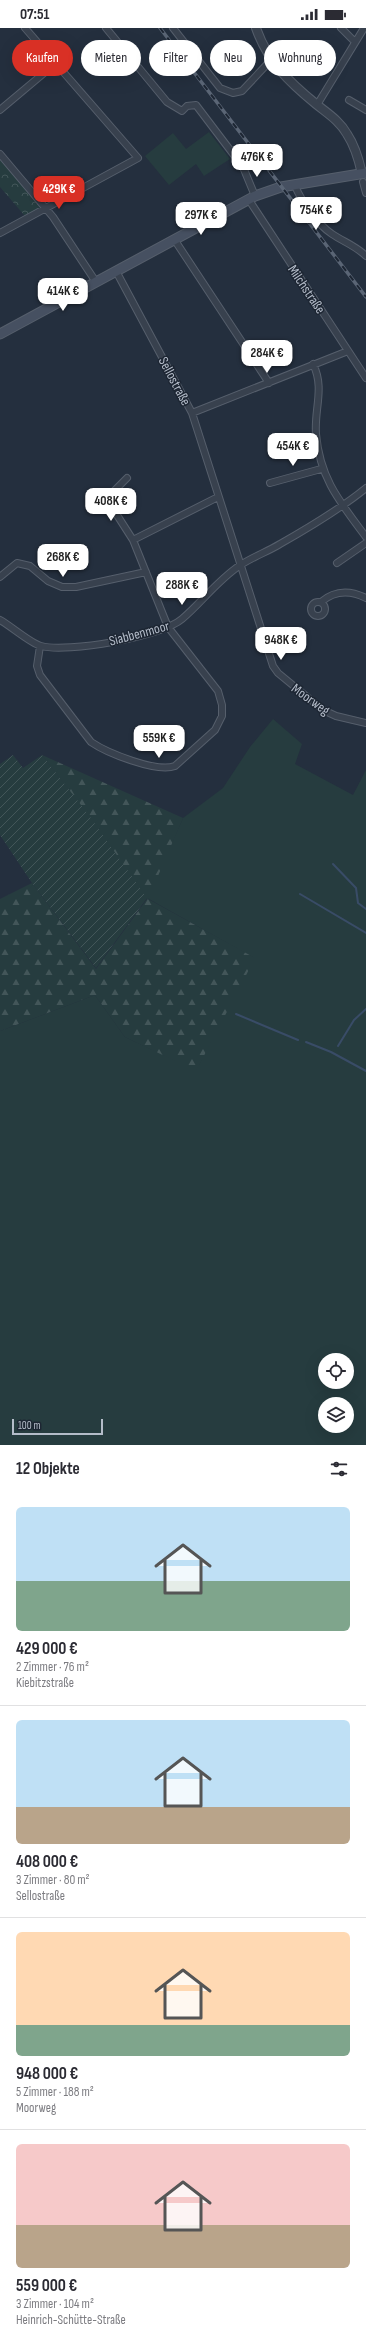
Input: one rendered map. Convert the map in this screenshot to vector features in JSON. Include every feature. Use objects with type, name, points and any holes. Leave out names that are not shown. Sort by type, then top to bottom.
[{"type":"main road","points":[[0,334],[252,198],[281,187],[364,176]]},
{"type":"street","points":[[25,28],[36,40]]},
{"type":"street","name":"Milchstraße","points":[[106,28],[167,102],[182,111],[187,106],[196,106],[200,109],[243,167],[252,198],[366,378]]},
{"type":"street","points":[[172,28],[220,88],[228,92],[242,91],[264,66]]},
{"type":"street","points":[[256,28],[264,44]]},
{"type":"street","points":[[341,28],[355,42]]},
{"type":"street","points":[[317,105],[364,28]]},
{"type":"street","points":[[0,110],[41,76]]},
{"type":"street","points":[[0,233],[138,158],[67,76]]},
{"type":"street","points":[[283,76],[335,119],[347,133],[364,176],[366,193]]},
{"type":"street","points":[[349,100],[366,110]]},
{"type":"street","points":[[0,154],[46,208],[75,248],[96,282]]},
{"type":"street","points":[[295,186],[301,197],[327,230],[356,247],[366,256]]},
{"type":"street","points":[[174,239],[269,383]]},
{"type":"street","name":"Sellostraße","points":[[116,271],[192,413],[240,565]]},
{"type":"street","points":[[192,413],[348,351]]},
{"type":"street","points":[[313,364],[319,380],[316,432],[321,469],[343,506],[366,537]]},
{"type":"street","points":[[270,483],[321,469]]},
{"type":"street","points":[[0,620],[40,646],[37,666],[40,675],[91,742],[101,749],[156,768],[168,769],[175,766],[215,730],[222,716],[222,705],[218,691],[168,627],[133,540],[108,501],[110,496],[127,478]]},
{"type":"street","points":[[343,506],[366,488]]},
{"type":"street","points":[[133,540],[218,497]]},
{"type":"street","name":"Siabbenmoor","points":[[40,646],[79,648],[131,638],[168,627],[181,620],[210,589],[240,565],[343,506]]},
{"type":"street","points":[[337,563],[366,543]]},
{"type":"street","points":[[0,577],[17,563],[30,566],[48,581],[62,587],[76,587],[146,572]]},
{"type":"street","name":"Moorweg","points":[[240,565],[270,659],[278,674],[323,710],[336,716],[366,723]]},
{"type":"street","points":[[321,602],[342,592],[355,593],[366,598]]},
{"type":"green space","points":[[209,132],[230,159],[204,176],[196,164],[169,185],[145,156],[173,133],[186,149]]},
{"type":"green space","points":[[0,160],[40,206],[39,209],[25,216],[0,187]]},
{"type":"green space","points":[[273,719],[302,744],[295,764],[353,795],[366,770],[366,1445],[0,1445],[0,1031],[95,995],[125,1037],[196,1070],[254,958],[147,898],[183,818],[223,788],[250,747]]},
{"type":"green space","points":[[13,755],[23,768],[42,755],[88,814],[147,898],[96,968],[32,883],[0,835],[0,764]]},
{"type":"green space","points":[[42,755],[183,818],[148,899],[255,958],[196,1071],[125,1037],[95,995],[0,1031],[0,899],[32,883],[96,969],[147,899],[88,815]]},
{"type":"waterway","points":[[333,864],[356,888],[358,903],[366,909]]},
{"type":"waterway","points":[[300,894],[366,933]]},
{"type":"waterway","points":[[338,1046],[354,1020],[366,1009]]},
{"type":"waterway","points":[[236,1014],[298,1040]]},
{"type":"waterway","points":[[306,1042],[331,1052],[366,1071]]},
{"type":"railway","points":[[160,28],[366,297]]}]
